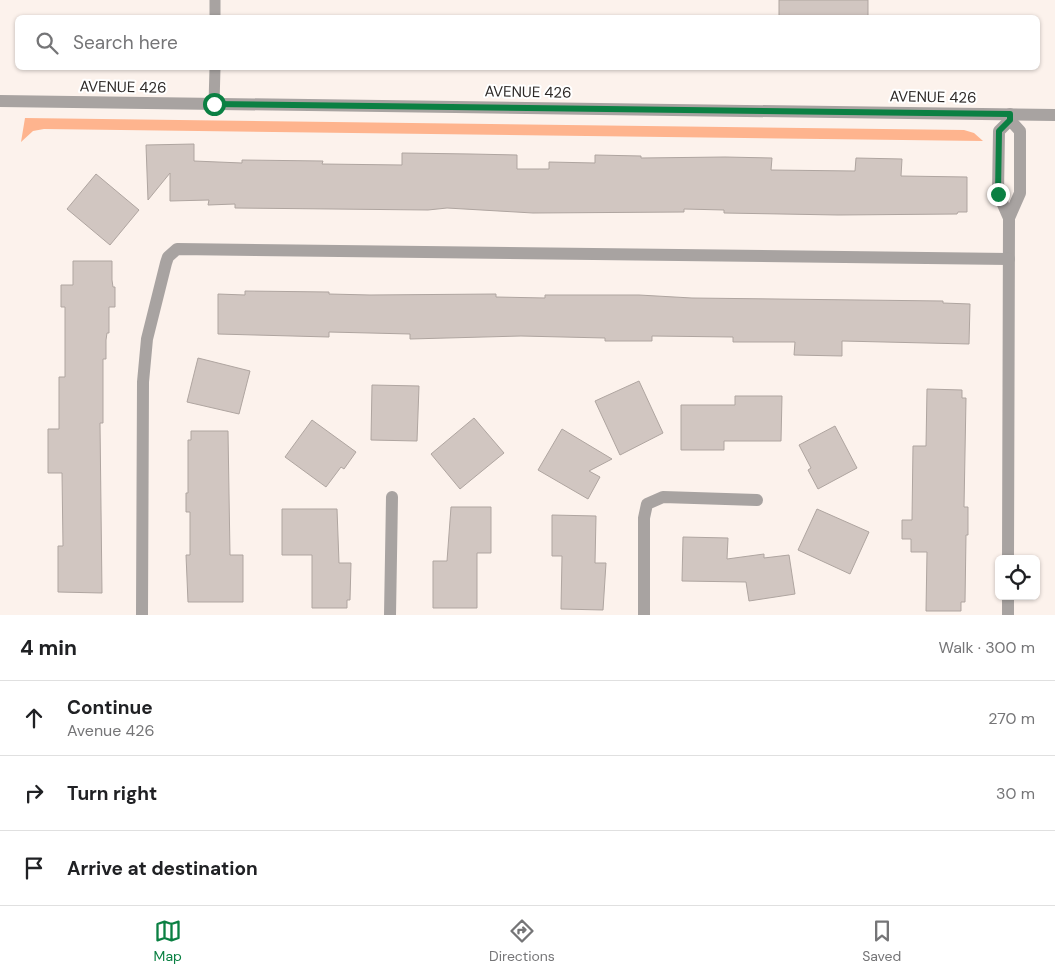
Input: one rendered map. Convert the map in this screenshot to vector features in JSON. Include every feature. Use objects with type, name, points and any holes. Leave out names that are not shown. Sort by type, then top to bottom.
[{"type":"street","name":"AVENUE 426","points":[[0,102],[1010,117],[1055,115]]},
{"type":"street","points":[[1008,555],[1009,218],[998,194],[999,131],[1010,117],[1020,131],[1020,194],[1009,218]]},
{"type":"street","points":[[142,615],[142,421],[145,354],[166,263],[168,257],[177,249],[1009,259]]},
{"type":"street","points":[[390,615],[392,497]]},
{"type":"street","points":[[644,615],[644,518],[648,504],[663,497],[758,500]]},
{"type":"street","points":[[1008,600],[1008,615]]},
{"type":"lane","points":[[215,0],[215,15]]},
{"type":"lane","points":[[214,70],[214,104]]},
{"type":"shaded area","points":[[25,118],[964,130],[974,133],[983,141],[44,129],[33,131],[21,142]]},
{"type":"building","points":[[779,0],[868,0],[868,15],[779,15]]},
{"type":"building","points":[[194,144],[194,161],[242,163],[242,160],[323,161],[322,164],[402,165],[402,153],[517,155],[517,169],[549,169],[549,162],[595,163],[595,155],[641,156],[641,158],[772,158],[771,170],[855,171],[856,158],[902,159],[901,176],[967,177],[967,212],[958,212],[957,214],[838,215],[724,213],[724,210],[684,209],[684,212],[533,213],[447,208],[428,210],[235,208],[235,204],[208,205],[209,200],[170,201],[170,173],[148,200],[146,145]]},
{"type":"building","points":[[96,174],[139,210],[110,245],[67,209]]},
{"type":"building","points":[[73,261],[112,261],[112,280],[113,287],[115,287],[115,307],[109,307],[106,359],[103,359],[103,423],[100,423],[102,593],[58,592],[58,546],[63,546],[62,473],[48,473],[48,429],[59,429],[59,377],[65,377],[65,307],[61,307],[61,285],[73,285]]},
{"type":"building","points":[[245,291],[329,292],[329,294],[370,295],[496,294],[496,297],[545,298],[545,295],[639,295],[692,298],[943,301],[943,303],[970,304],[969,344],[842,341],[842,356],[794,355],[795,342],[733,342],[733,337],[652,336],[652,341],[605,341],[605,338],[521,336],[410,339],[410,334],[329,332],[329,337],[218,334],[218,294],[245,295]]},
{"type":"building","points":[[198,358],[250,371],[239,414],[187,402]]},
{"type":"building","points":[[639,381],[663,433],[620,455],[595,401]]},
{"type":"building","points":[[372,385],[419,386],[417,441],[371,440]]},
{"type":"building","points":[[927,389],[962,390],[962,398],[966,398],[964,507],[968,507],[968,535],[966,535],[965,602],[961,602],[961,611],[926,611],[927,552],[911,552],[911,539],[902,539],[902,520],[912,520],[913,446],[926,446]]},
{"type":"building","points":[[735,396],[782,396],[781,441],[724,441],[724,450],[681,450],[681,405],[735,405]]},
{"type":"building","points":[[474,418],[504,453],[460,489],[431,454]]},
{"type":"building","points":[[312,420],[356,452],[344,469],[341,467],[326,487],[285,457]]},
{"type":"building","points":[[835,426],[857,468],[818,489],[808,470],[811,468],[799,445]]},
{"type":"building","points":[[562,429],[612,459],[589,471],[600,477],[588,499],[538,470]]},
{"type":"building","points":[[191,431],[228,431],[230,555],[243,555],[243,602],[188,602],[186,555],[190,555],[190,512],[186,512],[186,493],[188,493],[188,440],[191,440]]},
{"type":"building","points":[[451,507],[491,507],[491,553],[477,553],[477,608],[433,608],[433,561],[447,561]]},
{"type":"building","points":[[282,509],[337,509],[339,563],[351,563],[350,600],[347,600],[347,608],[312,608],[312,555],[282,555]]},
{"type":"building","points":[[817,509],[869,532],[850,574],[798,550]]},
{"type":"building","points":[[552,515],[596,516],[595,563],[606,563],[603,610],[561,609],[562,556],[552,556]]},
{"type":"building","points":[[683,537],[728,538],[727,559],[764,554],[764,558],[789,555],[795,594],[749,601],[746,582],[682,581]]},
{"type":"route","points":[[214,104],[1010,114],[1010,120],[999,131],[998,194]]}]
